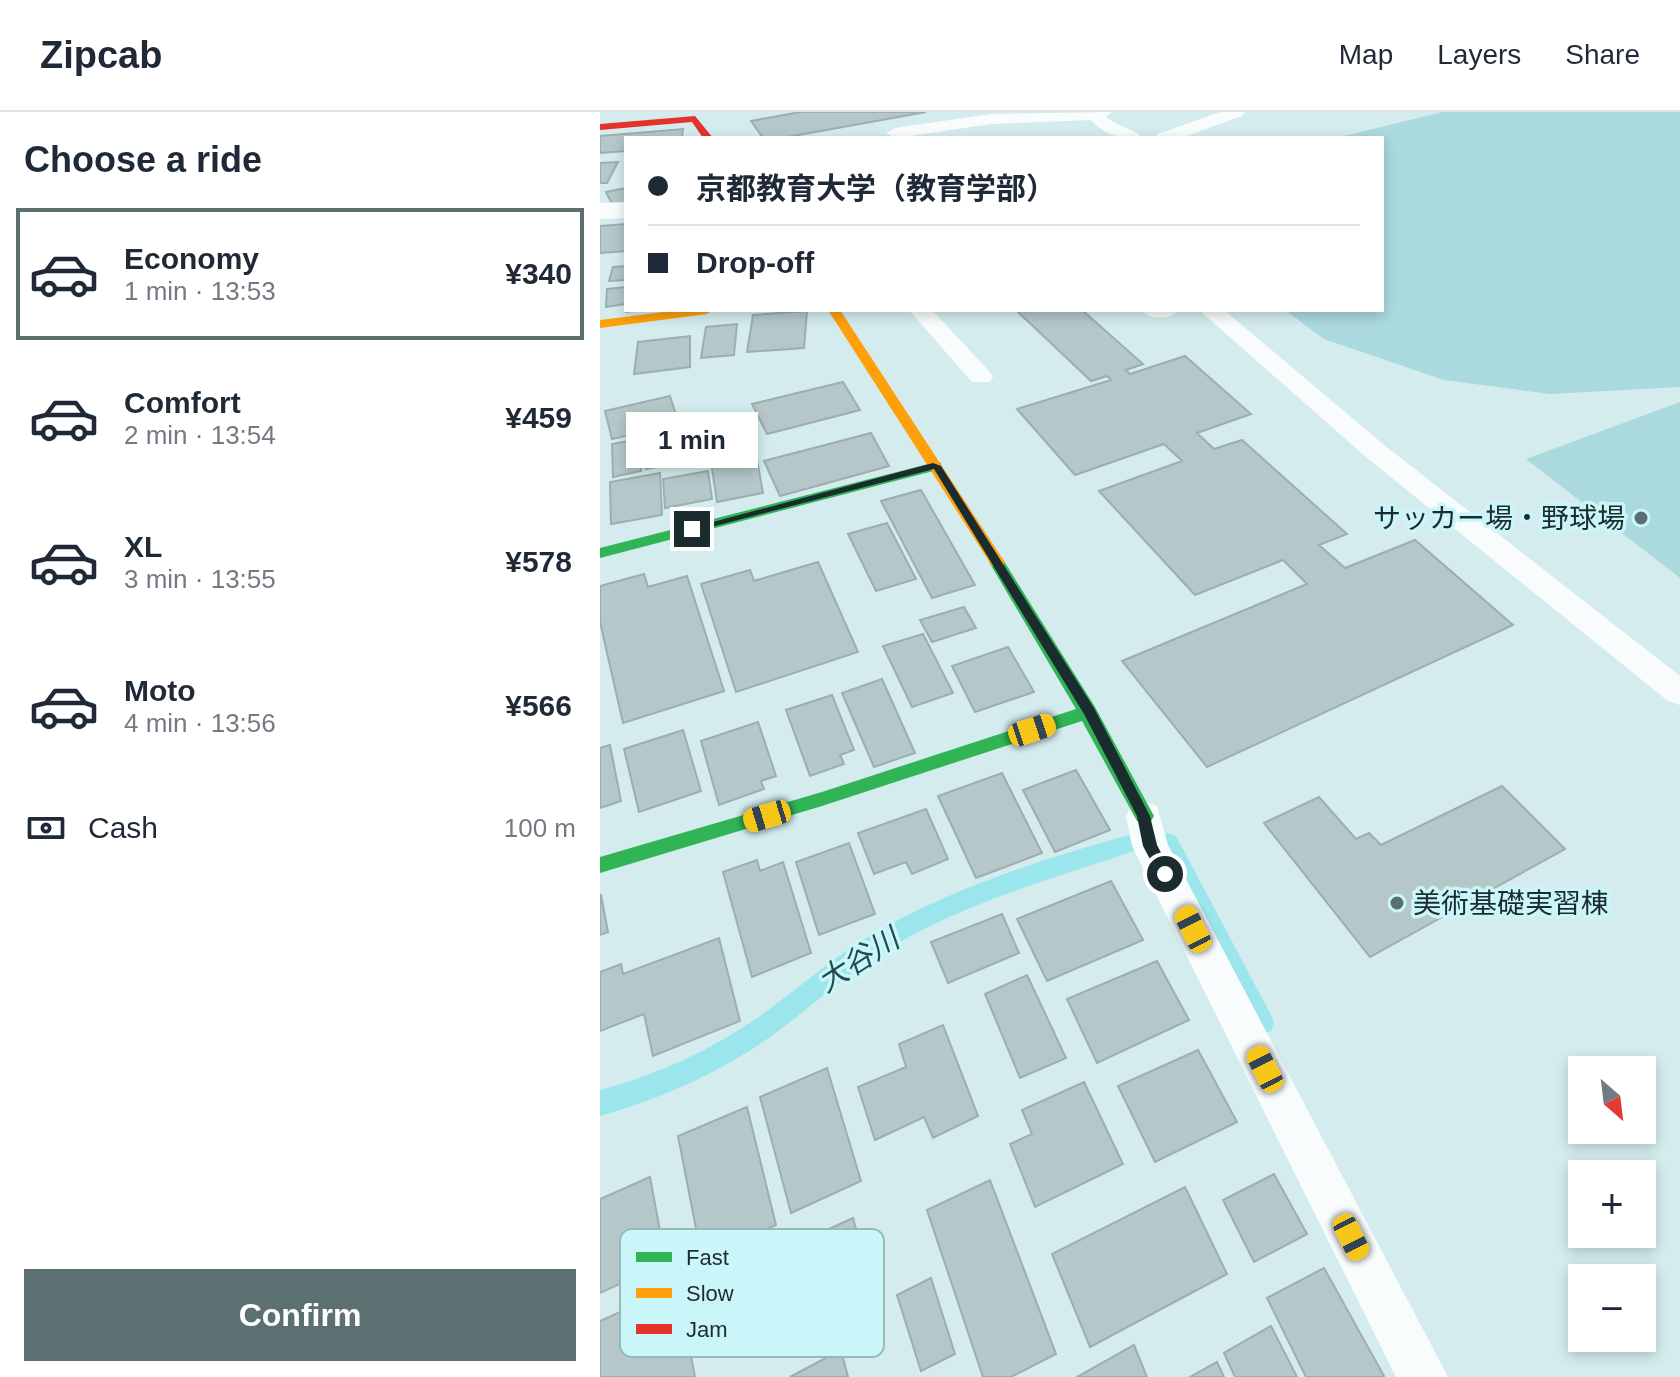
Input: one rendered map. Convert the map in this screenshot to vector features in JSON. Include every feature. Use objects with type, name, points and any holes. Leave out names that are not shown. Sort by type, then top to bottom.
[{"type":"street","points":[[600,127],[695,119],[707,136]]},
{"type":"street","points":[[600,211],[624,210]]},
{"type":"street","points":[[600,324],[692,312]]},
{"type":"street","points":[[835,312],[936,466],[1089,712],[1144,816]]},
{"type":"street","points":[[600,553],[936,466]]},
{"type":"street","points":[[600,865],[822,799],[1089,712]]},
{"type":"lane","points":[[1169,136],[1233,112]]},
{"type":"lane","points":[[895,133],[987,116],[1099,114],[1110,130],[1128,136]]},
{"type":"lane","points":[[922,312],[981,377]]},
{"type":"lane","points":[[1212,312],[1375,451],[1680,693]]},
{"type":"lane","points":[[1144,816],[1150,846],[1423,1377]]},
{"type":"shaded area","points":[[1443,112],[1680,112],[1680,387],[1550,394],[1444,380],[1324,339],[1288,312],[1384,312],[1384,136],[1344,136]]},
{"type":"shaded area","name":"サッカー場・野球場","points":[[1680,402],[1680,578],[1526,459]]},
{"type":"building","points":[[800,112],[926,112],[793,136],[762,136],[751,121]]},
{"type":"building","points":[[683,129],[682,136],[624,136],[624,151],[600,153],[600,136]]},
{"type":"building","points":[[618,162],[607,183],[600,183],[600,163]]},
{"type":"building","points":[[624,188],[624,204],[613,206],[606,192]]},
{"type":"building","points":[[624,224],[624,251],[600,253],[600,226]]},
{"type":"building","points":[[624,266],[624,280],[609,281],[613,267]]},
{"type":"building","points":[[624,287],[624,304],[606,307],[607,289]]},
{"type":"building","points":[[807,312],[804,348],[747,352],[753,315]]},
{"type":"building","points":[[1018,312],[1084,312],[1143,364],[1126,370],[1130,374],[1185,356],[1251,414],[1197,433],[1214,449],[1242,440],[1347,534],[1319,545],[1345,568],[1415,540],[1513,625],[1207,767],[1122,661],[1307,584],[1283,560],[1195,595],[1099,491],[1182,461],[1164,444],[1075,475],[1017,409],[1111,380],[1107,376],[1091,381]]},
{"type":"building","points":[[737,324],[734,355],[701,358],[706,327]]},
{"type":"building","points":[[690,336],[690,367],[634,374],[638,342]]},
{"type":"building","points":[[843,382],[860,410],[767,434],[752,404]]},
{"type":"building","points":[[670,396],[679,424],[612,439],[605,411]]},
{"type":"building","points":[[871,433],[889,466],[780,496],[764,461]]},
{"type":"building","points":[[676,437],[678,463],[646,469],[645,443]]},
{"type":"building","points":[[639,439],[641,471],[613,477],[612,444]]},
{"type":"building","points":[[756,454],[763,493],[717,502],[711,462]]},
{"type":"building","points":[[708,471],[712,499],[665,508],[663,479]]},
{"type":"building","points":[[660,473],[662,515],[611,524],[610,482]]},
{"type":"building","points":[[921,490],[975,585],[932,598],[881,501]]},
{"type":"building","points":[[887,523],[916,579],[876,591],[848,534]]},
{"type":"building","points":[[818,562],[858,652],[736,692],[701,584],[750,570],[754,581]]},
{"type":"building","points":[[644,574],[648,587],[687,576],[724,691],[623,723],[600,622],[600,586]]},
{"type":"building","points":[[964,607],[976,628],[932,642],[920,620]]},
{"type":"building","points":[[923,634],[953,693],[912,707],[883,646]]},
{"type":"building","points":[[1008,647],[1034,692],[975,712],[952,666]]},
{"type":"building","points":[[882,679],[915,753],[874,767],[842,693]]},
{"type":"building","points":[[832,695],[854,750],[840,755],[844,764],[810,776],[786,710]]},
{"type":"building","points":[[758,722],[776,776],[761,781],[764,789],[719,805],[701,741]]},
{"type":"building","points":[[683,730],[701,791],[639,812],[624,749]]},
{"type":"building","points":[[610,745],[621,801],[600,808],[600,748]]},
{"type":"building","points":[[1076,770],[1110,830],[1055,852],[1023,790]]},
{"type":"building","points":[[1002,773],[1042,853],[976,878],[938,796]]},
{"type":"building","name":"美術基礎実習棟","points":[[1502,786],[1565,849],[1370,957],[1264,823],[1319,797],[1356,839],[1369,833],[1381,845]]},
{"type":"building","points":[[926,809],[948,859],[912,874],[906,862],[874,874],[858,833]]},
{"type":"building","points":[[849,843],[875,914],[819,935],[796,862]]},
{"type":"building","points":[[757,860],[760,871],[783,862],[811,953],[752,977],[723,872]]},
{"type":"building","points":[[1111,881],[1143,940],[1047,981],[1017,919]]},
{"type":"building","points":[[600,896],[608,932],[600,935]]},
{"type":"building","points":[[1002,914],[1019,953],[948,983],[931,942]]},
{"type":"building","points":[[719,938],[740,1021],[653,1056],[644,1014],[600,1031],[600,972],[621,964],[623,974]]},
{"type":"building","points":[[1157,961],[1189,1020],[1097,1063],[1067,999]]},
{"type":"building","points":[[1027,975],[1066,1058],[1020,1078],[985,994]]},
{"type":"building","points":[[943,1025],[978,1116],[933,1138],[924,1117],[875,1140],[858,1087],[906,1067],[899,1044]]},
{"type":"building","points":[[1198,1050],[1237,1122],[1155,1162],[1118,1086]]},
{"type":"building","points":[[827,1068],[861,1181],[791,1213],[760,1097]]},
{"type":"building","points":[[1084,1082],[1123,1164],[1035,1207],[1010,1144],[1032,1134],[1022,1110]]},
{"type":"building","points":[[747,1107],[776,1225],[767,1229],[696,1229],[678,1136]]},
{"type":"building","points":[[1274,1174],[1307,1234],[1254,1262],[1223,1200]]},
{"type":"building","points":[[650,1177],[660,1229],[620,1229],[620,1284],[600,1293],[600,1199]]},
{"type":"building","points":[[990,1180],[1056,1354],[1011,1377],[983,1377],[927,1210]]},
{"type":"building","points":[[1185,1187],[1227,1274],[1090,1347],[1052,1254]]},
{"type":"building","points":[[853,1218],[856,1229],[829,1229]]},
{"type":"building","points":[[1324,1268],[1384,1376],[1306,1377],[1267,1298]]},
{"type":"building","points":[[931,1278],[955,1354],[921,1371],[897,1295]]},
{"type":"building","points":[[620,1312],[620,1357],[691,1357],[695,1377],[600,1377],[600,1321]]},
{"type":"building","points":[[1271,1326],[1297,1377],[1235,1377],[1224,1353]]},
{"type":"building","points":[[1134,1345],[1147,1377],[1077,1377]]},
{"type":"building","points":[[828,1357],[843,1357],[848,1377],[790,1377]]},
{"type":"building","points":[[1217,1362],[1224,1377],[1190,1377]]},
{"type":"waterway","name":"大谷川","points":[[1168,842],[1262,1023]]},
{"type":"waterway","name":"大谷川","points":[[600,1103],[666,1081],[733,1046],[771,1022],[843,965],[910,925],[981,892],[1129,844]]},
{"type":"traffic: fast","points":[[600,553],[936,466]]},
{"type":"traffic: fast","points":[[997,562],[1072,686],[1144,816]]},
{"type":"traffic: fast","points":[[600,865],[822,799],[1089,712]]},
{"type":"traffic: slow","points":[[600,324],[692,312]]},
{"type":"traffic: slow","points":[[835,312],[997,562]]},
{"type":"traffic: jam","points":[[600,127],[695,119],[707,136]]},
{"type":"place","name":"サッカー場・野球場","points":[[1641,518]]},
{"type":"place","name":"美術基礎実習棟","points":[[1397,903]]},
{"type":"route","points":[[692,529],[936,466],[1089,712],[1144,816],[1150,846],[1165,874]]}]
